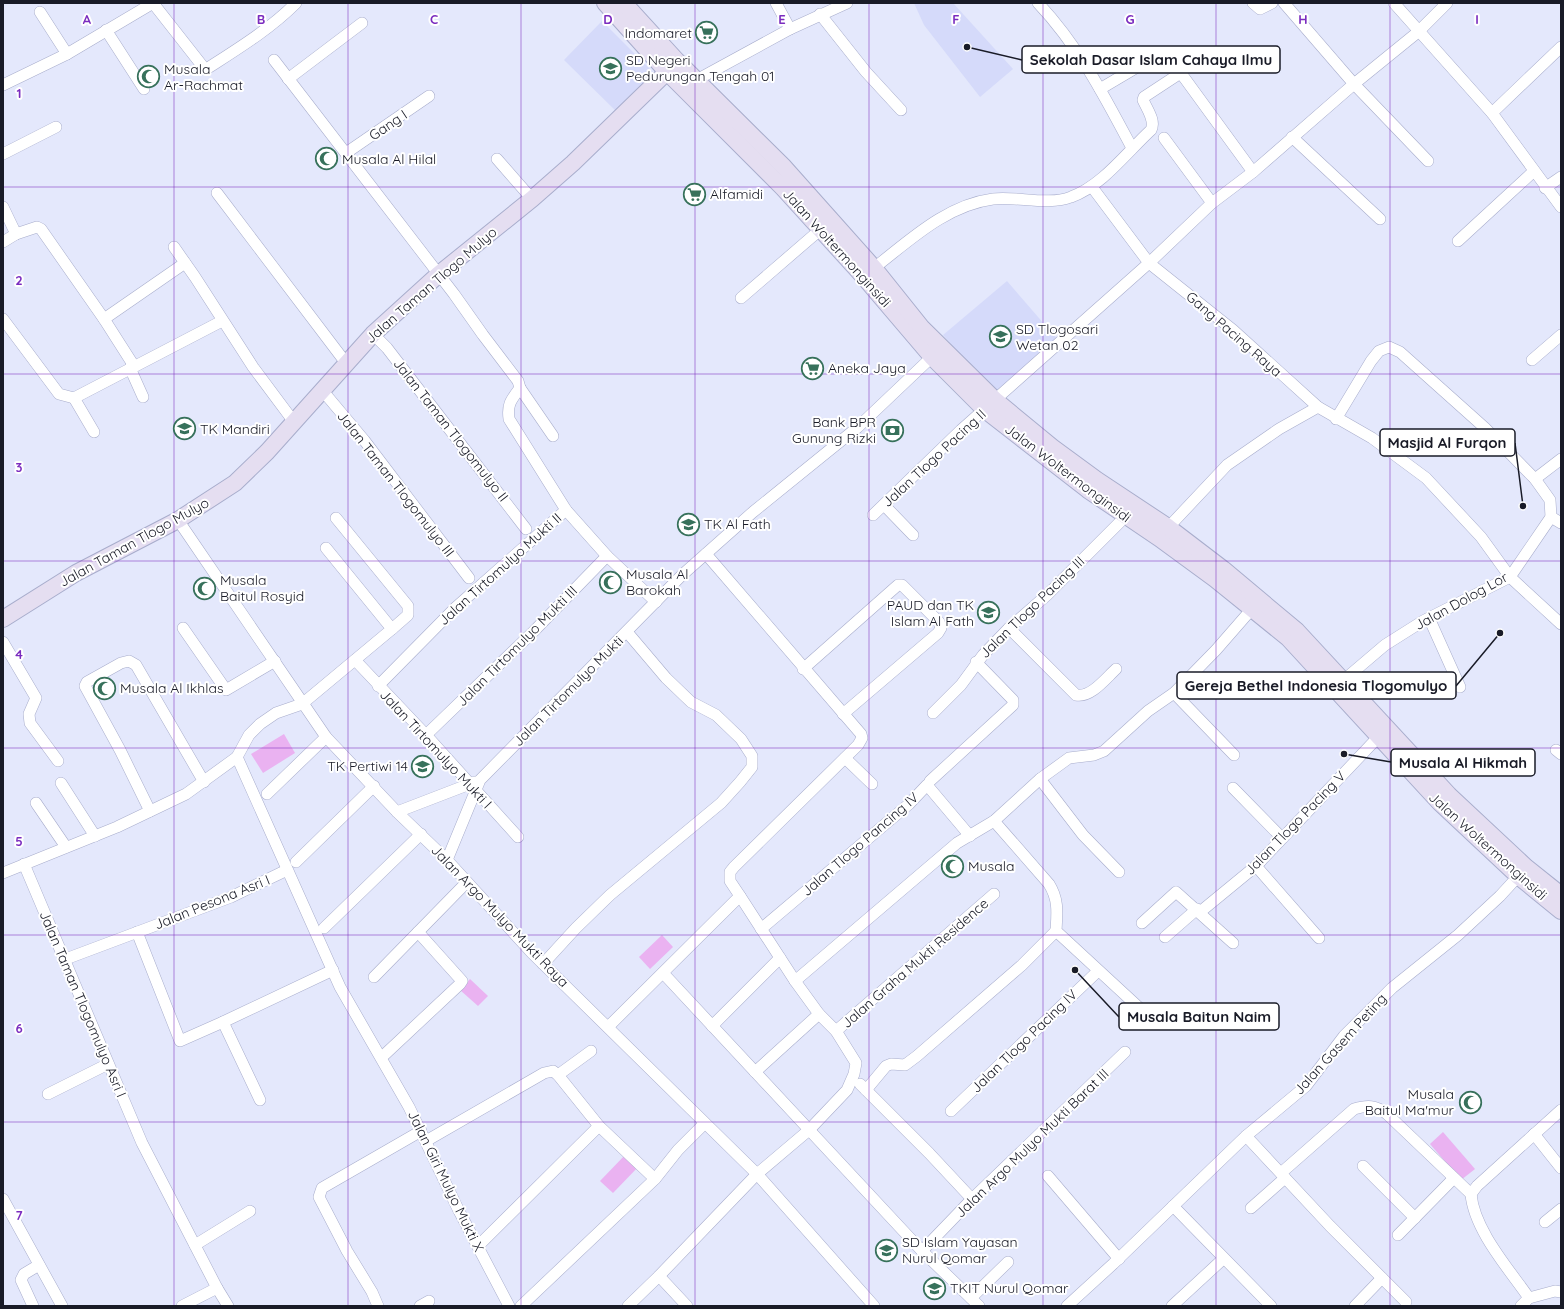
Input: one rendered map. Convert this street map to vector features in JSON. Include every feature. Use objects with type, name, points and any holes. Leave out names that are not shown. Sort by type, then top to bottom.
[{"type":"main road","name":"Jalan Woltermonginsidi","points":[[605,3],[672,67],[784,167],[874,268],[907,317]]},
{"type":"main road","name":"Jalan Woltermonginsidi","points":[[624,3],[672,67]]},
{"type":"main road","name":"Jalan Taman Tlogo Mulyo","points":[[3,619],[76,572],[178,520],[234,483],[267,452],[373,334],[439,274],[532,199],[573,163],[672,67]]},
{"type":"main road","name":"Jalan Woltermonginsidi","points":[[691,84],[821,229],[907,317],[937,353],[990,405],[1052,447],[1092,485],[1164,533],[1219,574],[1256,605],[1288,638],[1339,684],[1440,803],[1522,872],[1561,911]]},
{"type":"main road","name":"Jalan Woltermonginsidi","points":[[1522,872],[1561,896]]},
{"type":"street","points":[[3,85],[67,54],[153,3],[204,68],[208,68],[257,36],[284,15],[296,3]]},
{"type":"street","points":[[776,3],[790,29]]},
{"type":"street","points":[[691,84],[790,29],[847,3]]},
{"type":"street","points":[[1038,3],[1068,40],[1100,88],[1132,148]]},
{"type":"street","points":[[1253,3],[1260,9],[1272,3]]},
{"type":"street","points":[[1284,3],[1354,84],[1428,161]]},
{"type":"street","points":[[1394,3],[1418,32],[1492,113],[1545,188],[1561,207]]},
{"type":"street","name":"Jalan Tlogo Pacing II","points":[[872,515],[961,430],[1149,263],[1212,203],[1253,172],[1354,84],[1418,32],[1447,3]]},
{"type":"street","points":[[40,12],[67,54]]},
{"type":"street","points":[[820,14],[866,72],[901,110]]},
{"type":"street","points":[[288,79],[362,23]]},
{"type":"street","points":[[106,30],[144,89]]},
{"type":"street","points":[[1492,113],[1561,47]]},
{"type":"street","points":[[274,60],[439,274],[509,368],[520,388],[553,436]]},
{"type":"street","points":[[1100,88],[1149,60]]},
{"type":"street","points":[[874,268],[945,216],[966,205],[993,199],[1045,200],[1070,198],[1092,187],[1152,130],[1153,126],[1143,98],[1181,74],[1253,172]]},
{"type":"street","name":"Gang I","points":[[346,153],[429,96]]},
{"type":"street","points":[[3,154],[56,127]]},
{"type":"street","points":[[1292,137],[1380,219]]},
{"type":"street","points":[[1164,138],[1212,203]]},
{"type":"street","points":[[497,159],[532,199]]},
{"type":"street","points":[[1458,241],[1534,172]]},
{"type":"street","points":[[1545,188],[1561,177]]},
{"type":"street","name":"Gang Pacing Raya","points":[[1092,187],[1149,263],[1233,330],[1318,407],[1372,438],[1426,478],[1481,537],[1510,576],[1561,624]]},
{"type":"street","points":[[218,192],[346,363]]},
{"type":"street","points":[[3,207],[16,234]]},
{"type":"street","points":[[3,242],[16,234],[37,227],[42,229],[104,318],[132,367],[143,397]]},
{"type":"street","points":[[741,298],[821,229]]},
{"type":"street","points":[[174,247],[222,321],[294,422]]},
{"type":"street","points":[[104,318],[185,262]]},
{"type":"street","points":[[5,327],[59,394],[74,398],[222,321]]},
{"type":"street","name":"Jalan Taman Tlogomulyo II","points":[[373,334],[387,348],[526,529]]},
{"type":"street","points":[[1532,360],[1561,335]]},
{"type":"street","points":[[1336,418],[1371,361],[1379,351],[1389,347],[1400,352],[1485,428],[1534,479],[1550,500],[1551,517],[1561,523]]},
{"type":"street","name":"Jalan Tirtomulyo Mukti","points":[[447,860],[475,784],[656,602],[706,554],[753,512],[858,428],[937,353]]},
{"type":"street","points":[[520,388],[510,400],[507,409],[509,419],[566,510]]},
{"type":"street","name":"Jalan Taman Tlogomulyo III","points":[[322,390],[364,440],[469,578]]},
{"type":"street","points":[[74,398],[94,432]]},
{"type":"street","points":[[1164,533],[1227,465],[1279,429],[1318,407]]},
{"type":"street","points":[[1534,479],[1561,459]]},
{"type":"street","points":[[884,505],[913,534]]},
{"type":"street","name":"Jalan Tirtomulyo Mukti II","points":[[378,686],[455,608],[566,510],[607,556],[656,602]]},
{"type":"street","name":"Jalan Tlogo Pacing III","points":[[933,713],[962,685],[976,662],[1009,628],[1047,595],[1131,511]]},
{"type":"street","name":"Jalan Dolog Lor","points":[[1339,684],[1385,644],[1429,618],[1510,576],[1551,517]]},
{"type":"street","points":[[3,873],[95,836],[186,794],[237,757],[249,735],[260,724],[276,713],[302,704],[408,615],[408,606],[336,518]]},
{"type":"street","name":"Jalan Argo Mulyo Mukti Raya","points":[[178,520],[275,661],[302,704],[326,737],[397,812],[447,860],[466,883],[543,964],[756,1174],[874,1306]]},
{"type":"street","points":[[326,548],[392,629]]},
{"type":"street","name":"Jalan Graha Mukti Residence","points":[[628,1306],[659,1276],[756,1174],[809,1130],[847,1090],[854,1074],[856,1063],[836,1031],[819,1014],[795,981],[730,881],[730,872],[858,745],[862,738],[706,554]]},
{"type":"street","name":"Jalan Tirtomulyo Mukti III","points":[[426,735],[534,631],[607,556]]},
{"type":"street","points":[[803,668],[898,585],[902,585],[939,622],[940,628],[938,633],[843,714]]},
{"type":"street","points":[[795,981],[906,885],[957,843],[994,821],[1040,779],[1069,758],[1094,755],[1104,751],[1148,711],[1174,693],[1216,650],[1256,605]]},
{"type":"street","points":[[1429,618],[1460,687]]},
{"type":"street","points":[[182,628],[226,690],[275,661]]},
{"type":"street","points":[[1009,628],[1076,695],[1081,696],[1088,694],[1116,669]]},
{"type":"street","points":[[543,964],[576,928],[610,895],[721,803],[752,767],[752,756],[749,749],[740,739],[716,715],[691,702],[666,678],[627,632]]},
{"type":"street","points":[[3,642],[36,698],[29,714],[30,722],[58,761]]},
{"type":"street","name":"Jalan Tirtomulyo Mukti I","points":[[355,660],[378,686],[475,784],[518,838]]},
{"type":"street","points":[[150,811],[120,750],[85,686],[87,682],[121,663],[128,661],[136,665],[204,782]]},
{"type":"street","points":[[930,781],[1013,705],[1013,700],[976,662]]},
{"type":"street","points":[[1174,693],[1234,755]]},
{"type":"street","name":"Jalan Tlogo Pacing V","points":[[1165,937],[1256,866],[1382,733]]},
{"type":"street","points":[[267,794],[326,737]]},
{"type":"street","name":"Jalan Pesona Asri I","points":[[237,757],[340,987],[382,1057]]},
{"type":"street","points":[[845,758],[872,784]]},
{"type":"street","points":[[1040,779],[1078,829],[1119,872]]},
{"type":"street","points":[[61,783],[95,836]]},
{"type":"street","name":"Jalan Tirtomulyo Mukti","points":[[397,812],[475,784]]},
{"type":"street","name":"Jalan Tlogo Pancing IV","points":[[761,929],[898,814],[927,785],[970,836]]},
{"type":"street","points":[[296,862],[374,786]]},
{"type":"street","points":[[1233,788],[1282,838]]},
{"type":"street","points":[[36,803],[66,847]]},
{"type":"street","points":[[972,1199],[929,1153],[863,1087],[886,1066],[891,1064],[905,1065],[917,1056],[1017,970],[1056,931],[1058,906],[1055,894],[1049,884],[994,821]]},
{"type":"street","points":[[324,928],[421,834]]},
{"type":"street","name":"Jalan Taman Tlogomulyo Asri I","points":[[24,864],[63,960],[142,1143],[217,1288],[228,1306]]},
{"type":"street","points":[[1256,866],[1319,938]]},
{"type":"street","name":"Jalan Pesona Asri I","points":[[63,960],[231,897],[287,870]]},
{"type":"street","name":"Jalan Gasem Peting","points":[[1067,1306],[1119,1259],[1246,1136],[1306,1086],[1344,1036],[1392,988],[1458,935],[1500,896],[1522,872]]},
{"type":"street","points":[[374,976],[466,883]]},
{"type":"street","points":[[1142,923],[1175,892],[1233,943]]},
{"type":"street","name":"Jalan Graha Mukti Residence","points":[[836,1031],[994,894]]},
{"type":"street","points":[[608,1027],[740,896]]},
{"type":"street","points":[[1056,931],[1147,1015]]},
{"type":"street","name":"Jalan Pesona Asri I","points":[[137,932],[180,1041],[223,1022]]},
{"type":"street","points":[[382,1057],[462,981],[418,932]]},
{"type":"street","points":[[712,1026],[780,958]]},
{"type":"street","points":[[260,1100],[223,1022],[333,970]]},
{"type":"street","name":"Jalan Tlogo Pacing IV","points":[[951,1111],[1098,971]]},
{"type":"street","points":[[663,973],[922,1251],[975,1302],[1008,1262]]},
{"type":"street","name":"Jalan Graha Mukti Residence","points":[[755,1072],[819,1014]]},
{"type":"street","points":[[558,1075],[591,1051]]},
{"type":"street","name":"Jalan Argo Mulyo Mukti Barat III","points":[[922,1251],[972,1199],[1125,1052]]},
{"type":"street","name":"Jalan Giri Mulyo Mukti X","points":[[382,1057],[509,1306]]},
{"type":"street","points":[[48,1094],[108,1064]]},
{"type":"street","points":[[426,1141],[544,1072],[553,1071],[558,1075],[599,1126],[655,1179]]},
{"type":"street","points":[[1251,1208],[1283,1175],[1354,1109],[1364,1106],[1380,1109],[1453,1179],[1471,1194]]},
{"type":"street","points":[[1561,1110],[1477,1186],[1471,1194],[1472,1208],[1478,1223],[1525,1302],[1545,1293],[1555,1291],[1561,1292]]},
{"type":"street","points":[[521,1306],[655,1179],[678,1150],[704,1124]]},
{"type":"street","points":[[478,1246],[599,1126]]},
{"type":"street","points":[[378,1306],[372,1292],[347,1251],[319,1197],[320,1192],[322,1188],[421,1131]]},
{"type":"street","points":[[1534,1134],[1561,1168]]},
{"type":"street","points":[[1246,1136],[1406,1302]]},
{"type":"street","points":[[1363,1166],[1415,1218]]},
{"type":"street","points":[[1048,1176],[1119,1259]]},
{"type":"street","points":[[1398,1235],[1453,1179]]},
{"type":"street","points":[[3,1199],[33,1268],[62,1306]]},
{"type":"street","points":[[1173,1206],[1270,1306]]},
{"type":"street","points":[[1545,1222],[1561,1209]]},
{"type":"street","points":[[195,1245],[250,1211]]},
{"type":"street","points":[[1172,1306],[1223,1258]]},
{"type":"street","points":[[33,1268],[22,1277],[21,1282],[33,1306]]},
{"type":"street","points":[[659,1276],[687,1306]]},
{"type":"street","points":[[1355,1306],[1382,1278]]},
{"type":"street","points":[[182,1306],[217,1288]]},
{"type":"shaded area","points":[[914,3],[953,3],[1013,69],[980,97],[924,25]]},
{"type":"shaded area","name":"SD Negeri Pedurungan Tengah 01","points":[[602,21],[657,76],[619,114],[564,60]]},
{"type":"shaded area","name":"SD Tlogosari Wetan 02","points":[[1007,281],[1058,340],[994,395],[943,335]]},
{"type":"shaded area","points":[[284,734],[295,753],[263,773],[251,754]]},
{"type":"shaded area","points":[[662,935],[673,947],[650,969],[639,957]]},
{"type":"shaded area","points":[[470,979],[488,996],[478,1006],[460,990]]},
{"type":"shaded area","points":[[1443,1132],[1475,1169],[1461,1180],[1430,1144]]},
{"type":"shaded area","points":[[627,1153],[640,1165],[613,1193],[600,1181]]},
{"type":"place","name":"Indomaret","points":[[707,33]]},
{"type":"place","name":"Sekolah Dasar Islam Cahaya Ilmu","points":[[967,47]]},
{"type":"place","name":"SD Negeri Pedurungan Tengah 01","points":[[611,68]]},
{"type":"place","name":"Musala Ar-Rachmat","points":[[149,77]]},
{"type":"place","name":"Musala Al Hilal","points":[[326,159]]},
{"type":"place","name":"Alfamidi","points":[[694,194]]},
{"type":"place","name":"SD Tlogosari Wetan 02","points":[[1001,337]]},
{"type":"place","name":"Aneka Jaya","points":[[812,368]]},
{"type":"place","name":"TK Mandiri","points":[[185,429]]},
{"type":"place","name":"Bank BPR Gunung Rizki","points":[[892,430]]},
{"type":"place","name":"Masjid Al Furqon","points":[[1523,506]]},
{"type":"place","name":"TK Al Fath","points":[[688,524]]},
{"type":"place","name":"Musala Al Barokah","points":[[610,582]]},
{"type":"place","name":"Musala Baitul Rosyid","points":[[205,588]]},
{"type":"place","name":"PAUD dan TK Islam Al Fath","points":[[989,613]]},
{"type":"place","name":"Gereja Bethel Indonesia Tlogomulyo","points":[[1500,633]]},
{"type":"place","name":"Musala Al Ikhlas","points":[[104,688]]},
{"type":"place","name":"Musala Al Hikmah","points":[[1344,754]]},
{"type":"place","name":"TK Pertiwi 14","points":[[423,766]]},
{"type":"place","name":"Musala","points":[[953,866]]},
{"type":"place","name":"Musala Baitun Naim","points":[[1075,970]]},
{"type":"place","name":"Musala Baitul Ma'mur","points":[[1470,1102]]},
{"type":"place","name":"SD Islam Yayasan Nurul Qomar","points":[[887,1250]]},
{"type":"place","name":"TKIT Nurul Qomar","points":[[935,1288]]}]
